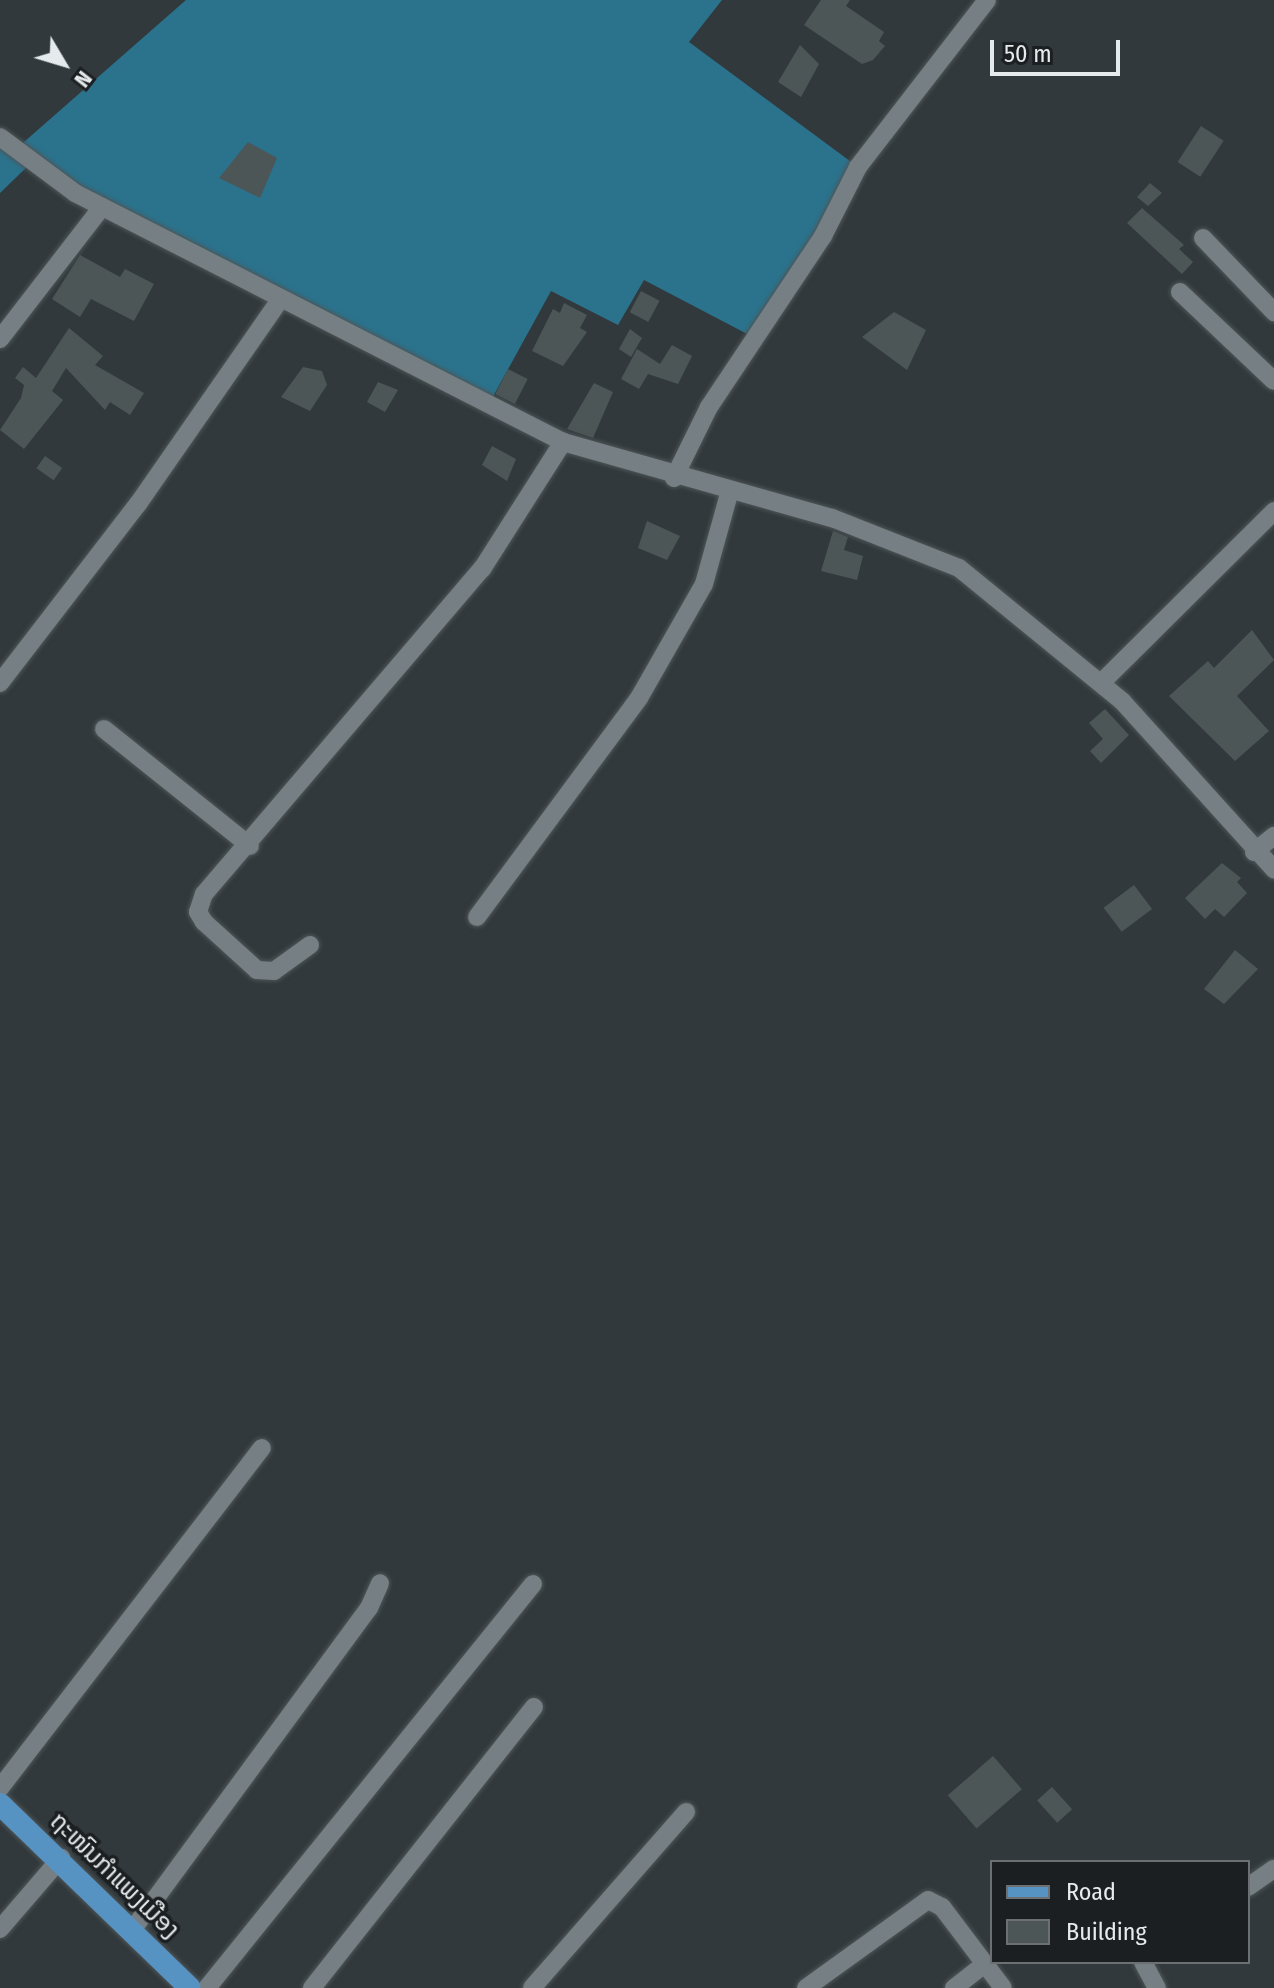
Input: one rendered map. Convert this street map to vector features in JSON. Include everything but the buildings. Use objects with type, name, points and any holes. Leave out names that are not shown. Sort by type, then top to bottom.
[{"type":"main road","name":"ຖະໜົນກຳແພງເມືອງ","points":[[0,1804],[61,1858],[190,1988]]},
{"type":"street","points":[[674,478],[716,395],[823,236],[858,167],[987,0]]},
{"type":"street","points":[[0,137],[102,207],[279,301],[563,442],[729,494],[862,528],[959,568],[1101,683],[1254,852],[1274,869]]},
{"type":"street","points":[[0,339],[102,207]]},
{"type":"street","points":[[1203,238],[1274,312]]},
{"type":"street","points":[[1180,292],[1274,381]]},
{"type":"street","points":[[0,683],[138,504],[279,301]]},
{"type":"street","points":[[310,945],[274,971],[257,970],[198,912],[204,894],[250,846],[482,569],[563,442]]},
{"type":"street","points":[[477,917],[639,698],[704,584],[729,494]]},
{"type":"street","points":[[1101,683],[1274,511]]},
{"type":"street","points":[[104,729],[250,846]]},
{"type":"street","points":[[1254,852],[1274,836]]},
{"type":"street","points":[[0,1788],[262,1448]]},
{"type":"street","points":[[133,1929],[352,1633],[380,1583]]},
{"type":"street","points":[[207,1988],[533,1584]]},
{"type":"street","points":[[312,1988],[534,1707]]},
{"type":"street","points":[[532,1988],[686,1812]]},
{"type":"street","points":[[0,1929],[61,1858]]},
{"type":"street","points":[[1250,1886],[1274,1869]]},
{"type":"street","points":[[806,1988],[928,1900],[942,1907],[1003,1988]]},
{"type":"street","points":[[954,1988],[985,1964]]},
{"type":"street","points":[[1144,1964],[1157,1988]]},
{"type":"shaded area","points":[[186,0],[722,0],[689,42],[858,167],[751,336],[644,280],[618,325],[551,291],[490,402],[30,164],[0,193],[0,135],[16,149]]}]
